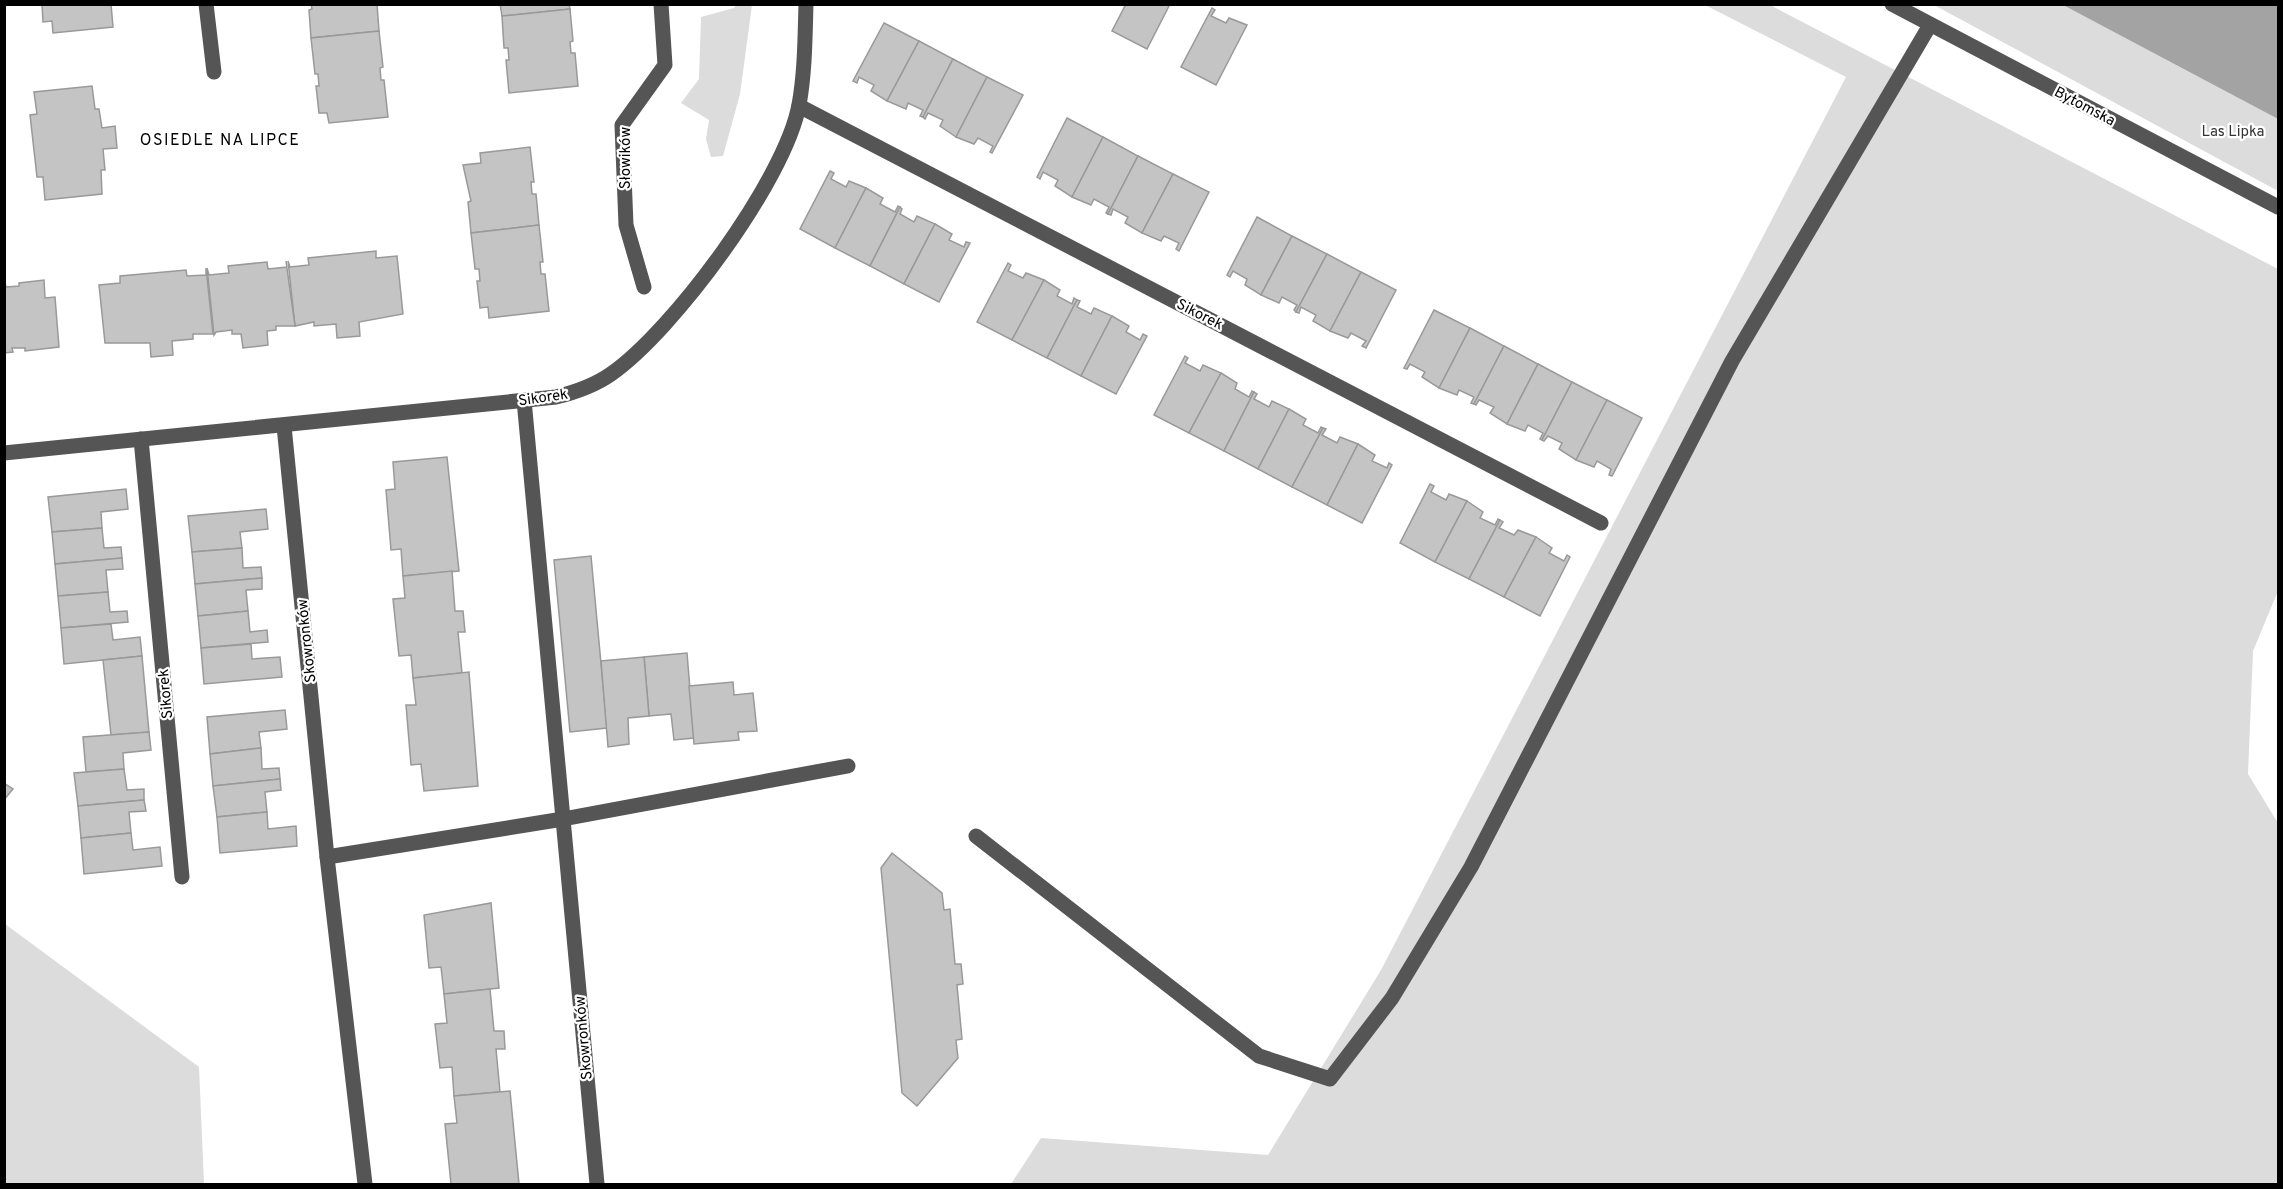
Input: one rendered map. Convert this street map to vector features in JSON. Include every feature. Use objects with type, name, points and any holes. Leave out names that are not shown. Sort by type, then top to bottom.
[{"type":"street","points":[[206,4],[214,72]]},
{"type":"street","name":"Słowików","points":[[644,286],[626,225],[622,125],[665,64],[660,4]]},
{"type":"street","name":"Sikorek","points":[[4,453],[524,400],[579,392],[610,375],[649,342],[687,298],[725,249],[782,154],[799,106],[806,4]]},
{"type":"street","name":"Bytomska","points":[[1892,4],[2278,207]]},
{"type":"street","points":[[976,836],[1259,1056],[1330,1079],[1392,998],[1471,867],[1732,361],[1930,25]]},
{"type":"street","name":"Sikorek","points":[[799,106],[1601,523]]},
{"type":"street","name":"Skowronków","points":[[524,400],[597,1185]]},
{"type":"street","name":"Skowronków","points":[[284,426],[327,857],[365,1185]]},
{"type":"street","name":"Sikorek","points":[[141,439],[182,877]]},
{"type":"street","points":[[327,857],[563,819],[848,766]]},
{"type":"green space","points":[[736,5],[752,5],[740,94],[723,156],[711,157],[706,139],[709,120],[681,103],[699,79],[701,17],[734,8]]},
{"type":"green space","points":[[1705,5],[1770,5],[2278,269],[2278,591],[2253,651],[2248,774],[2278,823],[2278,1184],[1011,1184],[1041,1138],[1268,1155],[1381,970],[1846,77]]},
{"type":"green space","name":"Las Lipka","points":[[1934,5],[2063,5],[2278,119],[2278,191]]},
{"type":"green space","points":[[5,924],[199,1067],[204,1184],[5,1184]]},
{"type":"shaded area","points":[[2063,5],[2278,5],[2278,119]]},
{"type":"building","points":[[42,4],[111,4],[113,27],[53,33],[52,21],[43,22]]},
{"type":"building","points":[[311,4],[377,4],[379,31],[311,38],[309,10],[312,9]]},
{"type":"building","points":[[500,4],[569,4],[570,9],[502,16]]},
{"type":"building","points":[[1126,4],[1170,4],[1147,49],[1112,31]]},
{"type":"building","points":[[1212,8],[1215,10],[1211,16],[1226,23],[1229,18],[1247,25],[1216,85],[1181,67]]},
{"type":"building","points":[[570,9],[573,41],[570,42],[571,53],[575,53],[578,86],[509,93],[506,60],[509,60],[508,48],[504,48],[502,16]]},
{"type":"building","points":[[884,23],[919,41],[887,101],[871,91],[874,85],[859,77],[857,83],[853,81]]},
{"type":"building","points":[[379,31],[383,67],[380,68],[381,80],[384,80],[388,117],[329,123],[327,113],[319,113],[316,86],[319,86],[318,74],[315,74],[311,38]]},
{"type":"building","points":[[919,41],[953,59],[923,117],[920,116],[923,110],[908,103],[906,109],[887,101]]},
{"type":"building","points":[[953,59],[987,77],[956,137],[940,126],[943,120],[928,113],[925,119],[923,117]]},
{"type":"building","points":[[987,77],[1023,95],[992,153],[990,152],[993,146],[978,138],[974,144],[956,137]]},
{"type":"building","points":[[92,86],[95,109],[99,109],[102,128],[115,126],[117,148],[103,149],[105,170],[101,170],[102,194],[45,200],[43,177],[37,177],[30,115],[37,114],[34,92]]},
{"type":"building","points":[[1067,118],[1103,137],[1072,197],[1055,186],[1058,180],[1043,172],[1040,179],[1037,177]]},
{"type":"building","points":[[1103,137],[1138,156],[1108,214],[1106,213],[1109,207],[1094,199],[1091,205],[1072,197]]},
{"type":"building","points":[[530,147],[534,182],[531,182],[532,194],[536,194],[539,225],[471,233],[468,202],[471,201],[463,165],[481,163],[480,153]]},
{"type":"building","points":[[1138,156],[1173,174],[1142,233],[1125,223],[1128,217],[1113,209],[1111,215],[1108,214]]},
{"type":"building","points":[[830,171],[834,173],[831,179],[846,187],[849,181],[866,188],[835,248],[800,229]]},
{"type":"building","points":[[1173,174],[1209,192],[1179,251],[1176,249],[1179,243],[1164,236],[1161,241],[1142,233]]},
{"type":"building","points":[[866,188],[883,198],[880,204],[895,212],[898,206],[900,207],[870,266],[835,248]]},
{"type":"building","points":[[900,207],[902,209],[900,214],[914,222],[917,216],[935,224],[904,284],[870,266]]},
{"type":"building","points":[[1257,217],[1292,236],[1261,295],[1245,285],[1247,279],[1233,271],[1230,277],[1227,275]]},
{"type":"building","points":[[935,224],[952,234],[949,240],[964,247],[966,242],[970,243],[939,302],[904,284]]},
{"type":"building","points":[[539,225],[543,262],[540,262],[541,274],[545,274],[549,311],[489,318],[488,307],[480,308],[477,281],[480,281],[479,269],[475,269],[471,233]]},
{"type":"building","points":[[1292,236],[1327,254],[1296,312],[1294,310],[1297,305],[1282,297],[1279,303],[1261,295]]},
{"type":"building","points":[[376,251],[376,258],[397,256],[403,314],[359,322],[360,336],[337,338],[336,324],[314,326],[314,322],[295,326],[288,261],[290,267],[309,265],[308,258]]},
{"type":"building","points":[[1327,254],[1361,272],[1330,331],[1313,321],[1316,315],[1301,307],[1299,313],[1296,312]]},
{"type":"building","points":[[267,262],[268,269],[287,267],[295,326],[276,326],[276,330],[267,331],[268,345],[243,348],[241,334],[232,334],[232,330],[216,332],[214,335],[207,268],[209,275],[229,273],[228,266]]},
{"type":"building","points":[[1008,263],[1011,265],[1008,271],[1023,278],[1026,273],[1044,280],[1012,340],[977,322]]},
{"type":"building","points":[[206,268],[213,334],[193,334],[193,339],[172,341],[173,355],[151,357],[150,343],[105,343],[99,285],[120,283],[120,276],[186,270],[187,276],[206,275]]},
{"type":"building","points":[[1361,272],[1396,290],[1366,348],[1362,346],[1366,341],[1351,333],[1348,338],[1330,331]]},
{"type":"building","points":[[44,280],[45,298],[55,297],[59,347],[25,351],[25,348],[12,348],[13,352],[4,353],[4,284],[7,287],[19,286],[19,283]]},
{"type":"building","points":[[1044,280],[1060,290],[1057,296],[1072,304],[1074,298],[1077,300],[1047,358],[1012,340]]},
{"type":"building","points":[[1077,300],[1080,301],[1077,307],[1091,314],[1094,308],[1112,316],[1081,376],[1047,358]]},
{"type":"building","points":[[1434,310],[1470,328],[1439,388],[1422,377],[1425,372],[1410,364],[1407,369],[1404,368]]},
{"type":"building","points":[[1112,316],[1129,326],[1126,332],[1140,340],[1143,334],[1147,336],[1116,394],[1081,376]]},
{"type":"building","points":[[1470,328],[1504,346],[1474,404],[1471,403],[1474,397],[1459,390],[1457,395],[1439,388]]},
{"type":"building","points":[[1504,346],[1538,364],[1507,424],[1490,413],[1494,407],[1479,400],[1476,405],[1474,404]]},
{"type":"building","points":[[1185,356],[1188,358],[1185,363],[1200,371],[1203,365],[1221,373],[1189,433],[1154,415]]},
{"type":"building","points":[[1538,364],[1572,382],[1542,440],[1540,439],[1543,433],[1528,425],[1525,431],[1507,424]]},
{"type":"building","points":[[1221,373],[1237,383],[1235,389],[1249,397],[1252,391],[1254,392],[1224,451],[1189,433]]},
{"type":"building","points":[[1572,382],[1607,400],[1576,460],[1559,449],[1562,443],[1548,436],[1544,441],[1542,440]]},
{"type":"building","points":[[1254,392],[1257,394],[1254,399],[1269,407],[1272,401],[1289,409],[1258,469],[1224,451]]},
{"type":"building","points":[[1607,400],[1642,418],[1612,476],[1609,475],[1611,469],[1597,461],[1594,467],[1576,460]]},
{"type":"building","points":[[1289,409],[1306,419],[1303,425],[1318,433],[1321,427],[1323,428],[1292,487],[1258,469]]},
{"type":"building","points":[[1323,428],[1326,429],[1322,435],[1337,443],[1340,437],[1358,444],[1327,505],[1292,487]]},
{"type":"building","points":[[1358,444],[1375,455],[1372,461],[1387,468],[1389,463],[1392,465],[1362,523],[1327,505]]},
{"type":"building","points":[[447,457],[459,571],[403,576],[401,549],[391,550],[386,490],[395,489],[393,462]]},
{"type":"building","points":[[1430,484],[1434,486],[1431,492],[1446,500],[1449,494],[1467,501],[1435,562],[1400,543]]},
{"type":"building","points":[[126,489],[128,509],[101,512],[102,528],[52,532],[48,497]]},
{"type":"building","points":[[1467,501],[1483,512],[1480,518],[1495,525],[1498,519],[1500,520],[1469,579],[1435,562]]},
{"type":"building","points":[[266,509],[268,529],[240,532],[242,548],[192,552],[188,516]]},
{"type":"building","points":[[1500,520],[1503,522],[1499,528],[1514,535],[1518,530],[1536,537],[1504,597],[1469,579]]},
{"type":"building","points":[[102,528],[104,548],[121,547],[122,558],[55,564],[52,532]]},
{"type":"building","points":[[1536,537],[1552,548],[1549,553],[1564,561],[1567,555],[1570,557],[1540,616],[1504,597]]},
{"type":"building","points":[[242,548],[243,568],[261,567],[262,578],[195,584],[192,552]]},
{"type":"building","points":[[591,556],[607,728],[570,732],[554,560]]},
{"type":"building","points":[[122,558],[123,569],[106,570],[108,592],[58,596],[55,564]]},
{"type":"building","points":[[452,571],[455,611],[463,611],[465,632],[458,632],[462,673],[413,678],[411,655],[399,656],[393,599],[405,598],[403,576]]},
{"type":"building","points":[[262,578],[262,589],[246,590],[248,611],[198,616],[195,584]]},
{"type":"building","points":[[108,592],[110,612],[127,611],[128,622],[61,628],[58,596]]},
{"type":"building","points":[[248,611],[250,632],[267,630],[268,642],[201,648],[198,616]]},
{"type":"building","points":[[111,624],[113,640],[140,637],[142,656],[64,664],[61,628]]},
{"type":"building","points":[[251,644],[252,659],[280,657],[282,677],[204,684],[201,648]]},
{"type":"building","points":[[687,653],[694,738],[674,740],[671,714],[649,716],[644,657]]},
{"type":"building","points":[[142,656],[149,732],[111,735],[103,660]]},
{"type":"building","points":[[644,657],[649,716],[628,718],[629,744],[608,747],[601,661]]},
{"type":"building","points":[[469,672],[478,786],[424,791],[421,764],[411,765],[406,705],[416,705],[413,678]]},
{"type":"building","points":[[733,682],[734,695],[753,693],[757,731],[738,732],[739,740],[694,744],[689,686]]},
{"type":"building","points":[[285,710],[287,729],[259,732],[261,748],[210,754],[207,717]]},
{"type":"building","points":[[149,732],[151,750],[123,753],[124,769],[86,772],[83,737]]},
{"type":"building","points":[[261,748],[262,769],[279,768],[280,779],[213,786],[210,754]]},
{"type":"building","points":[[124,769],[127,790],[144,789],[144,800],[78,806],[74,773]]},
{"type":"building","points":[[280,779],[281,790],[265,792],[267,812],[217,817],[213,786]]},
{"type":"building","points":[[4,783],[13,789],[4,800]]},
{"type":"building","points":[[144,800],[146,811],[129,812],[131,833],[81,838],[78,806]]},
{"type":"building","points":[[267,812],[268,829],[296,826],[297,846],[220,853],[217,817]]},
{"type":"building","points":[[131,833],[133,850],[160,847],[162,866],[84,874],[81,838]]},
{"type":"building","points":[[892,853],[942,893],[944,910],[950,909],[955,964],[961,964],[963,984],[957,985],[962,1039],[956,1040],[958,1058],[917,1106],[902,1093],[881,868]]},
{"type":"building","points":[[491,903],[499,988],[444,994],[441,967],[429,968],[424,915]]},
{"type":"building","points":[[490,989],[494,1031],[504,1031],[505,1049],[496,1049],[500,1092],[454,1096],[452,1067],[440,1068],[435,1024],[447,1023],[444,994]]},
{"type":"building","points":[[510,1091],[519,1184],[451,1184],[445,1124],[457,1123],[454,1096]]},
{"type":"district","name":"OSIEDLE NA LIPCE","points":[[220,139]]}]
